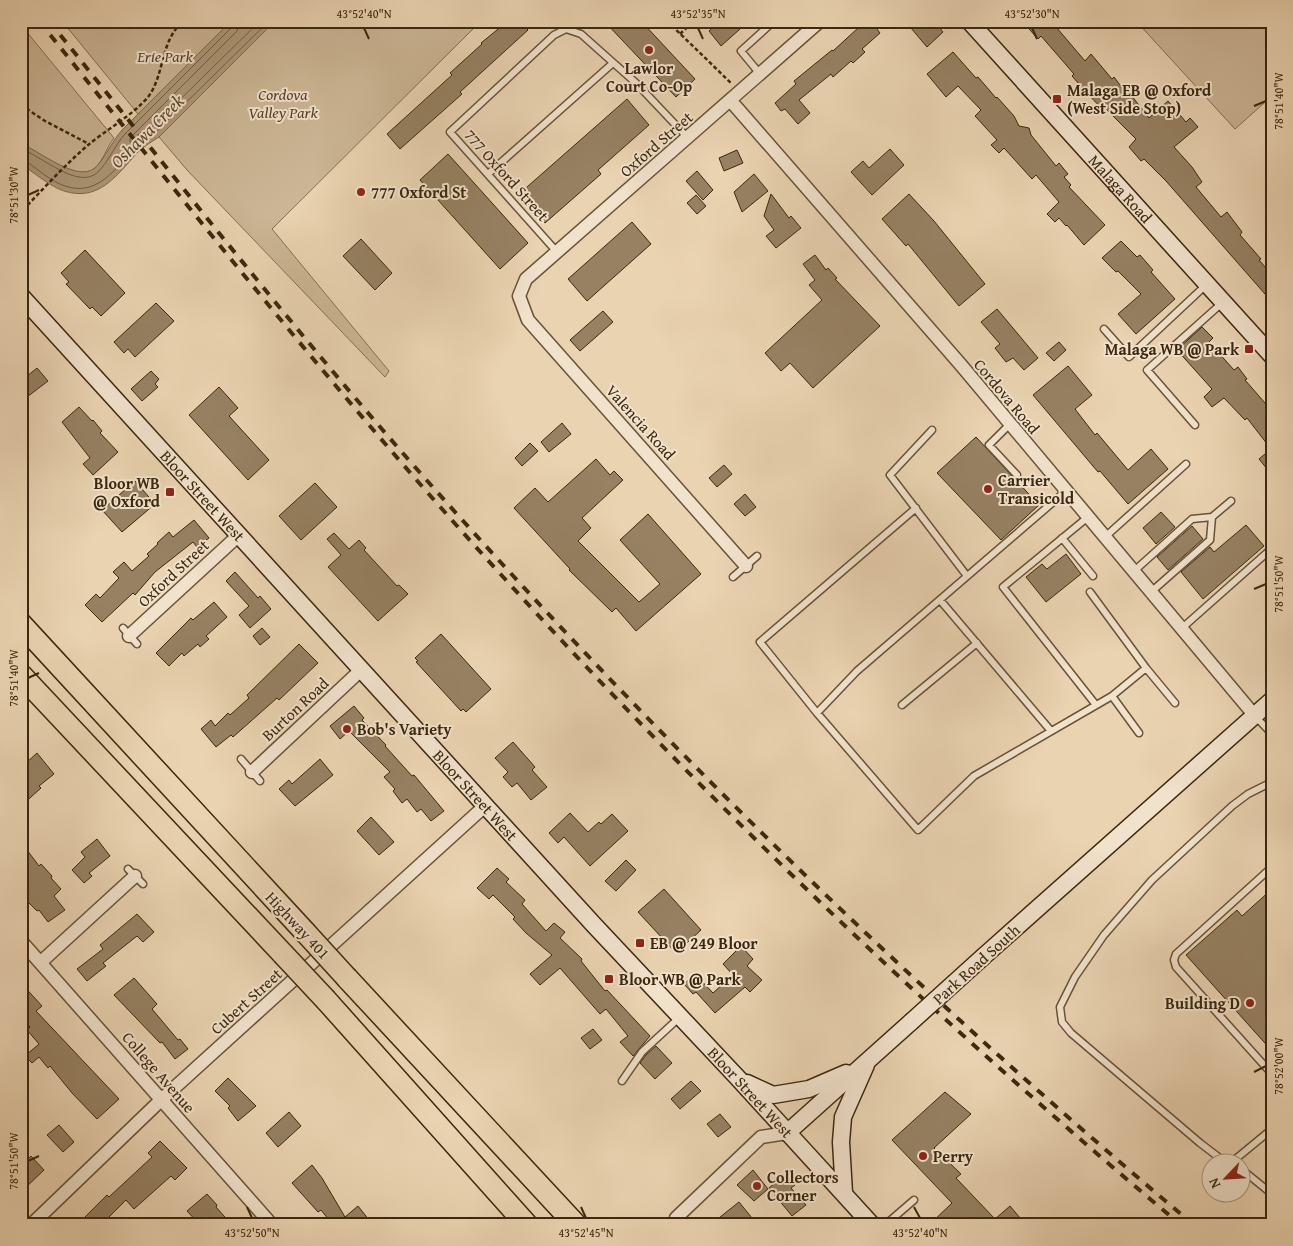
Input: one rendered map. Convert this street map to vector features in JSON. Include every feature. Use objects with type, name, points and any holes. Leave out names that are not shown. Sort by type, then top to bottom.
[{"type":"highway","name":"Highway 401","points":[[21,624],[576,1225]]},
{"type":"highway","name":"Highway 401","points":[[21,675],[326,1000],[528,1225]]},
{"type":"main road","name":"Malaga Road","points":[[969,21],[1272,356]]},
{"type":"main road","name":"Bloor Street West","points":[[21,296],[361,670],[872,1225]]},
{"type":"main road","name":"Park Road South","points":[[787,1132],[1272,700]]},
{"type":"main road","points":[[736,1076],[755,1088],[773,1095],[819,1086],[868,1061]]},
{"type":"main road","points":[[844,1193],[841,1142],[844,1117],[868,1061]]},
{"type":"street","name":"Oxford Street","points":[[519,296],[526,279],[820,21]]},
{"type":"street","name":"Cordova Road","points":[[735,96],[1255,716]]},
{"type":"street","name":"Valencia Road","points":[[519,296],[528,320],[746,566]]},
{"type":"street","name":"Oxford Street","points":[[130,636],[239,536]]},
{"type":"street","name":"Burton Road","points":[[256,776],[361,670]]},
{"type":"street","name":"Cubert Street","points":[[31,1225],[162,1099],[486,805]]},
{"type":"street","points":[[41,962],[135,876]]},
{"type":"street","name":"College Avenue","points":[[21,941],[272,1225]]},
{"type":"street","points":[[676,1218],[761,1137],[787,1132]]},
{"type":"lane","points":[[760,74],[742,51],[774,21]]},
{"type":"lane","name":"777 Oxford Street","points":[[557,252],[450,132],[554,35],[566,29],[581,34],[636,83],[688,138]]},
{"type":"lane","points":[[488,174],[613,63]]},
{"type":"lane","points":[[1104,329],[1129,357],[1207,284]]},
{"type":"lane","points":[[1196,425],[1147,370],[1223,302]]},
{"type":"lane","points":[[1010,424],[989,445],[1017,475]]},
{"type":"lane","points":[[932,430],[890,475],[967,576]]},
{"type":"lane","points":[[1105,537],[1186,464]]},
{"type":"lane","points":[[817,713],[857,671],[1066,491]]},
{"type":"lane","points":[[1133,572],[1192,519],[1212,517],[1232,501]]},
{"type":"lane","points":[[916,508],[760,642],[817,713],[918,830],[974,776],[1112,696],[1146,668]]},
{"type":"lane","points":[[1088,517],[1003,587],[1096,705]]},
{"type":"lane","points":[[1151,592],[1210,540],[1212,517]]},
{"type":"lane","points":[[1062,538],[1093,576]]},
{"type":"lane","points":[[1181,629],[1270,550]]},
{"type":"lane","points":[[734,577],[757,556]]},
{"type":"lane","points":[[1090,592],[1146,668],[1175,703]]},
{"type":"lane","points":[[940,600],[1051,731]]},
{"type":"lane","points":[[902,704],[977,643]]},
{"type":"lane","points":[[1112,696],[1139,733]]},
{"type":"lane","points":[[1255,716],[1272,734]]},
{"type":"lane","points":[[241,759],[256,776]]},
{"type":"lane","points":[[1214,1154],[1071,1033],[1062,1022],[1060,1006],[1092,950],[1152,880],[1239,799],[1272,782]]},
{"type":"lane","points":[[1272,868],[1176,954],[1174,960],[1176,967],[1272,1074]]},
{"type":"lane","points":[[622,1080],[642,1052],[680,1017]]},
{"type":"lane","points":[[1243,1154],[1272,1129]]},
{"type":"lane","points":[[1250,1176],[1272,1194]]},
{"type":"lane","points":[[885,1225],[914,1200]]},
{"type":"path","points":[[23,210],[89,144],[110,130],[148,96],[171,36],[184,21]]},
{"type":"path","points":[[667,21],[735,96]]},
{"type":"path","points":[[680,34],[694,21]]},
{"type":"path","points":[[21,105],[45,122],[89,144]]},
{"type":"green space","name":"Cordova Valley Park","points":[[62,21],[481,21],[272,229],[389,371],[385,377],[187,170],[159,137],[173,123],[154,99],[138,114]]},
{"type":"green space","points":[[1136,21],[1272,21],[1272,96],[1235,129]]},
{"type":"green space","points":[[21,25],[114,138],[95,168],[87,172],[68,169],[21,144]]},
{"type":"water","name":"Oshawa Creek","points":[[231,21],[275,21],[159,137],[139,151],[106,185],[87,193],[64,191],[48,183],[21,164],[21,144],[68,169],[87,172],[95,168],[122,130]]},
{"type":"building","points":[[508,21],[534,21],[528,30],[460,92],[462,94],[400,149],[387,134],[452,75],[450,73],[481,43]]},
{"type":"building","name":"Lawlor Court Co-Op","points":[[604,21],[641,21],[695,79],[676,97]]},
{"type":"building","points":[[720,21],[749,21],[721,46],[709,31]]},
{"type":"building","points":[[862,21],[871,21],[880,33],[862,49],[865,52],[853,63],[851,61],[833,77],[831,74],[799,100],[810,113],[798,124],[785,109],[781,111],[775,103],[796,84],[794,81],[833,51],[858,28],[856,26]]},
{"type":"building","points":[[905,21],[934,21],[943,32],[927,47]]},
{"type":"building","points":[[1022,21],[1051,21],[1085,61],[1091,54],[1112,79],[1114,77],[1129,97],[1131,95],[1149,118],[1168,101],[1186,122],[1190,118],[1198,127],[1174,147],[1192,167],[1202,182],[1196,187],[1221,217],[1227,212],[1242,232],[1240,235],[1272,275],[1272,302],[1166,181],[1144,159],[1141,161],[1129,147],[1136,139],[1107,110],[1105,112],[1072,76],[1074,74],[1041,36],[1038,39]]},
{"type":"building","points":[[953,52],[1014,116],[1019,126],[1029,128],[1031,135],[1056,166],[1059,163],[1068,174],[1064,177],[1071,185],[1069,187],[1105,225],[1084,245],[1059,218],[1055,222],[1047,214],[1059,202],[1036,175],[1032,179],[1004,148],[999,153],[991,145],[997,140],[975,116],[981,110],[958,86],[946,97],[927,74]]},
{"type":"building","points":[[627,99],[649,125],[598,170],[601,174],[545,223],[519,194]]},
{"type":"building","points":[[890,149],[904,165],[872,195],[851,172],[863,161],[869,168]]},
{"type":"building","points":[[737,150],[743,163],[724,171],[719,158]]},
{"type":"building","points":[[448,154],[528,243],[500,269],[420,180]]},
{"type":"building","points":[[697,171],[713,190],[703,200],[686,181]]},
{"type":"building","points":[[754,174],[768,191],[742,212],[734,192]]},
{"type":"building","points":[[771,194],[789,218],[791,216],[801,228],[776,248],[766,236],[774,230],[764,216]]},
{"type":"building","points":[[909,194],[934,221],[985,284],[959,306],[908,244],[906,246],[882,219]]},
{"type":"building","points":[[696,195],[706,206],[697,214],[687,203]]},
{"type":"building","points":[[632,222],[651,244],[587,301],[568,279]]},
{"type":"building","points":[[361,239],[392,273],[375,290],[343,256]]},
{"type":"building","points":[[1121,241],[1137,257],[1140,255],[1153,270],[1151,272],[1175,299],[1136,334],[1118,314],[1141,294],[1102,258]]},
{"type":"building","points":[[85,250],[125,293],[101,316],[92,307],[90,309],[66,284],[69,282],[61,273]]},
{"type":"building","points":[[815,255],[826,270],[828,268],[837,278],[835,279],[880,326],[813,388],[790,363],[781,371],[765,353],[822,300],[809,285],[815,280],[803,264]]},
{"type":"building","points":[[156,303],[174,321],[135,357],[128,349],[124,353],[114,342]]},
{"type":"building","points":[[997,309],[1038,358],[1024,370],[1013,358],[1006,362],[995,348],[1000,344],[981,322]]},
{"type":"building","points":[[603,311],[613,322],[580,351],[570,340]]},
{"type":"building","points":[[1202,327],[1213,338],[1209,342],[1234,370],[1238,367],[1247,379],[1245,380],[1272,411],[1272,475],[1259,459],[1271,449],[1247,418],[1245,420],[1224,398],[1212,407],[1204,397],[1212,389],[1177,350]]},
{"type":"building","points":[[1059,342],[1066,350],[1054,361],[1046,353]]},
{"type":"building","points":[[1068,366],[1092,395],[1075,409],[1095,435],[1097,433],[1128,470],[1151,449],[1168,469],[1128,504],[1100,471],[1098,472],[1033,395]]},
{"type":"building","points":[[37,368],[48,381],[27,397],[21,390],[21,381]]},
{"type":"building","points":[[151,371],[159,379],[155,384],[158,387],[142,401],[131,389]]},
{"type":"building","points":[[219,387],[238,408],[229,416],[269,460],[248,480],[189,415]]},
{"type":"building","points":[[79,407],[93,420],[102,431],[100,433],[118,452],[93,475],[83,464],[90,458],[62,422]]},
{"type":"building","points":[[562,423],[571,434],[549,452],[541,442]]},
{"type":"building","name":"Carrier Transicold","points":[[976,437],[1039,505],[1001,540],[937,473]]},
{"type":"building","points":[[530,443],[538,451],[522,466],[515,458]]},
{"type":"building","points":[[596,459],[610,475],[614,471],[623,480],[582,518],[591,528],[578,541],[639,602],[660,584],[620,540],[648,514],[701,574],[636,631],[616,608],[612,612],[569,570],[514,508],[535,488],[548,502]]},
{"type":"building","points":[[724,465],[732,474],[717,487],[709,478]]},
{"type":"building","points":[[135,481],[155,504],[122,532],[102,510]]},
{"type":"building","points":[[315,483],[337,507],[301,540],[279,516]]},
{"type":"building","points":[[745,494],[756,507],[745,516],[734,504]]},
{"type":"building","points":[[1161,512],[1175,527],[1156,544],[1143,528]]},
{"type":"building","points":[[194,520],[209,538],[197,547],[193,542],[155,572],[135,595],[133,593],[102,622],[85,605],[96,594],[100,598],[119,578],[113,572],[124,562],[132,571],[149,556],[147,554],[169,532],[173,537]]},
{"type":"building","points":[[1246,525],[1264,546],[1203,599],[1181,572],[1210,547],[1214,552]]},
{"type":"building","points":[[1192,526],[1203,539],[1168,570],[1157,557]]},
{"type":"building","points":[[334,533],[349,549],[359,540],[366,548],[364,550],[397,586],[399,585],[408,594],[378,621],[328,567],[341,555],[327,539]]},
{"type":"building","points":[[1066,554],[1081,574],[1046,602],[1026,577],[1042,564],[1047,569]]},
{"type":"building","points":[[235,572],[258,598],[260,596],[271,609],[250,628],[239,615],[249,606],[226,581]]},
{"type":"building","points":[[214,602],[227,617],[206,636],[209,639],[200,647],[198,644],[184,656],[182,653],[169,666],[156,653],[191,618],[193,620]]},
{"type":"building","points":[[262,628],[270,637],[260,645],[253,636]]},
{"type":"building","points":[[441,634],[491,689],[466,712],[463,709],[461,711],[416,662],[418,661],[415,658]]},
{"type":"building","points":[[299,644],[318,663],[279,700],[277,698],[233,737],[231,735],[216,747],[201,729],[211,720],[215,726],[228,713],[230,715],[249,698],[247,695]]},
{"type":"building","points":[[354,706],[364,718],[362,720],[412,776],[414,775],[444,811],[431,821],[421,809],[417,812],[407,799],[402,803],[393,791],[395,789],[384,777],[390,772],[349,731],[340,739],[330,726]]},
{"type":"building","points":[[513,742],[535,767],[532,770],[547,787],[531,800],[517,783],[512,787],[503,777],[508,772],[495,758]]},
{"type":"building","points":[[37,753],[54,774],[39,786],[41,788],[21,806],[21,771]]},
{"type":"building","points":[[320,759],[333,775],[295,806],[279,789],[289,780],[292,784]]},
{"type":"building","points":[[570,813],[588,832],[612,814],[628,831],[590,866],[564,837],[558,843],[549,833]]},
{"type":"building","points":[[371,817],[394,842],[379,855],[357,831]]},
{"type":"building","points":[[97,839],[110,856],[89,873],[92,876],[84,883],[72,870],[85,857],[81,852]]},
{"type":"building","points":[[27,850],[39,866],[41,864],[52,876],[51,878],[61,889],[54,896],[65,910],[48,922],[39,910],[37,911],[21,895],[21,855]]},
{"type":"building","points":[[626,860],[636,870],[616,891],[605,881]]},
{"type":"building","points":[[497,868],[509,879],[506,882],[525,900],[522,904],[546,931],[554,923],[565,932],[560,938],[582,959],[581,961],[605,991],[607,990],[650,1036],[633,1056],[620,1042],[628,1036],[606,1009],[600,1014],[560,968],[540,985],[530,974],[552,955],[526,933],[513,919],[515,917],[493,895],[489,899],[477,888]]},
{"type":"building","points":[[664,889],[701,930],[676,953],[638,912]]},
{"type":"building","name":"Building D","points":[[1272,889],[1272,1051],[1186,955],[1237,910],[1242,916]]},
{"type":"building","points":[[137,914],[154,932],[143,942],[137,936],[103,963],[106,966],[87,981],[77,969],[103,949],[100,945]]},
{"type":"building","points":[[741,946],[753,959],[747,966],[762,980],[750,992],[745,987],[715,1013],[696,992],[693,994],[684,984],[695,974],[713,993],[733,975],[723,964]]},
{"type":"building","points":[[134,978],[157,1004],[152,1009],[188,1049],[175,1059],[162,1042],[160,1043],[114,995]]},
{"type":"building","points":[[21,983],[42,1006],[36,1011],[119,1099],[97,1119],[50,1066],[48,1068],[39,1057],[32,1063],[25,1056],[39,1044],[27,1030],[30,1027],[21,1016]]},
{"type":"building","points":[[593,1029],[602,1040],[590,1049],[581,1038]]},
{"type":"building","points":[[656,1046],[672,1063],[655,1079],[640,1063]]},
{"type":"building","points":[[228,1078],[256,1106],[238,1121],[228,1108],[230,1106],[215,1091]]},
{"type":"building","points":[[691,1081],[701,1091],[680,1109],[671,1099]]},
{"type":"building","points":[[945,1092],[971,1114],[934,1148],[961,1174],[956,1178],[995,1219],[1010,1206],[1026,1225],[929,1225],[952,1203],[892,1140]]},
{"type":"building","points":[[289,1112],[301,1126],[278,1147],[266,1133]]},
{"type":"building","points":[[720,1114],[731,1127],[718,1137],[707,1124]]},
{"type":"building","points":[[59,1125],[74,1142],[63,1152],[47,1135]]},
{"type":"building","points":[[160,1141],[187,1168],[175,1180],[171,1176],[134,1209],[126,1200],[101,1225],[77,1225],[107,1195],[109,1197],[152,1157],[148,1153]]},
{"type":"building","points":[[31,1156],[44,1170],[21,1192],[21,1166]]},
{"type":"building","points":[[312,1165],[345,1217],[358,1206],[373,1225],[333,1225],[321,1210],[318,1212],[292,1183]]},
{"type":"building","points":[[753,1170],[768,1189],[754,1201],[737,1185]]},
{"type":"building","points":[[786,1174],[795,1185],[791,1188],[806,1205],[792,1216],[769,1188]]},
{"type":"building","points":[[207,1194],[232,1225],[200,1225],[187,1211]]},
{"type":"building","points":[[739,1202],[752,1218],[744,1225],[710,1225]]},
{"type":"railway","points":[[39,21],[210,233],[384,443],[505,579],[585,665],[748,832],[917,994],[1181,1225]]},
{"type":"railway","points":[[49,21],[321,358],[415,467],[599,667],[790,861],[889,954],[989,1047],[1194,1225]]},
{"type":"place","name":"Lawlor Court Co-Op","points":[[649,50]]},
{"type":"place","name":"Malaga EB @ Oxford (West Side Stop)","points":[[1057,99]]},
{"type":"place","name":"777 Oxford St","points":[[361,192]]},
{"type":"place","name":"Malaga WB @ Park","points":[[1249,349]]},
{"type":"place","name":"Carrier Transicold","points":[[988,489]]},
{"type":"place","name":"Bloor WB @ Oxford","points":[[170,492]]},
{"type":"place","name":"Bob's Variety","points":[[347,729]]},
{"type":"place","name":"EB @ 249 Bloor","points":[[640,943]]},
{"type":"place","name":"Bloor WB @ Park","points":[[609,979]]},
{"type":"place","name":"Building D","points":[[1250,1003]]},
{"type":"place","name":"Perry","points":[[923,1156]]},
{"type":"place","name":"Collectors Corner","points":[[757,1186]]},
{"type":"park label","name":"Erie Park","points":[[165,56]]}]
